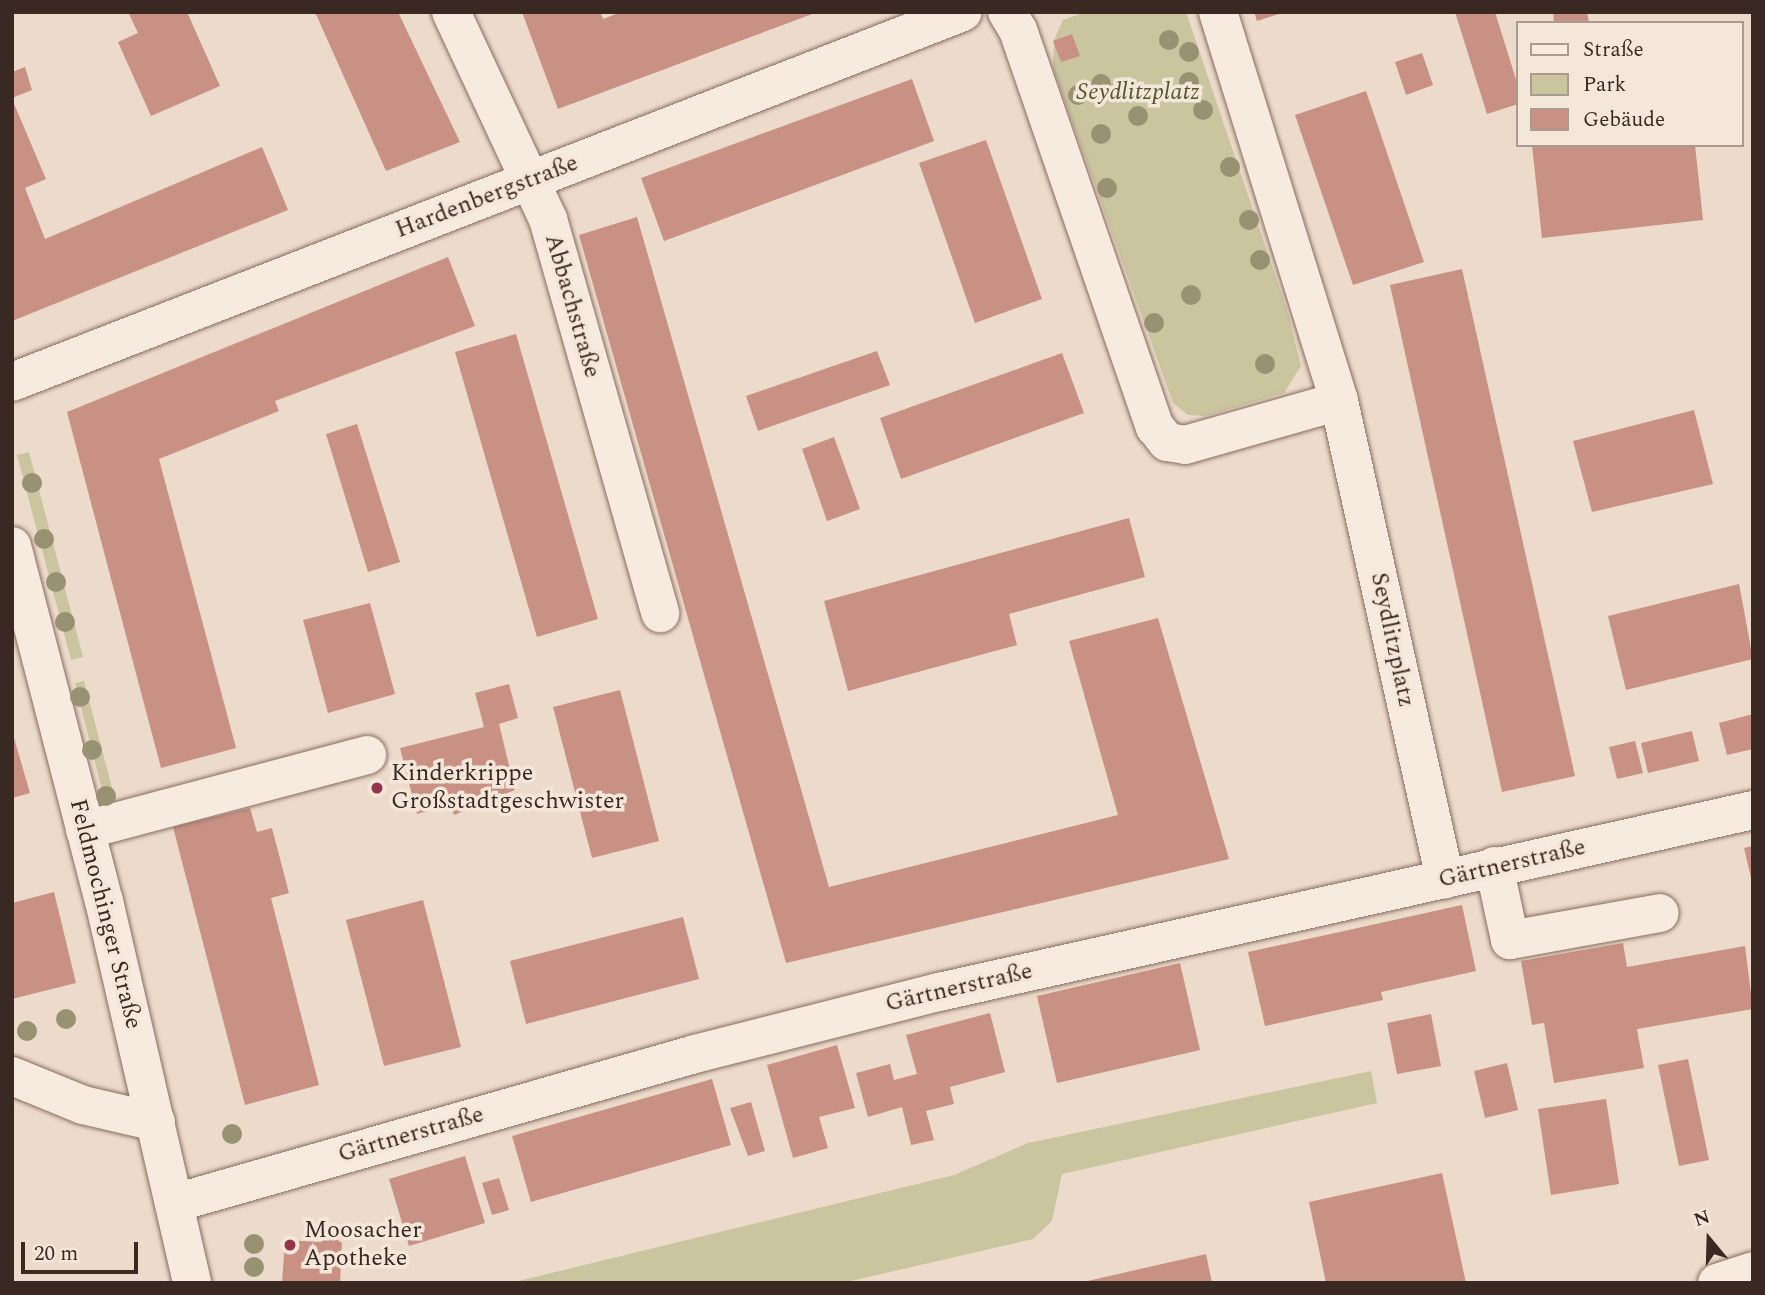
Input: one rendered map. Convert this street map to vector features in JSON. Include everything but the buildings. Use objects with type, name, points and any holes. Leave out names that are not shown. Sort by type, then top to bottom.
[{"type":"street","name":"Abbachstraße","points":[[450,12],[548,219],[660,613]]},
{"type":"street","name":"Hardenbergstraße","points":[[12,382],[962,12]]},
{"type":"street","points":[[1007,12],[1018,30],[1156,428],[1167,442],[1185,445],[1339,401]]},
{"type":"street","name":"Seydlitzplatz","points":[[1218,12],[1339,401],[1445,879]]},
{"type":"street","name":"Feldmochinger Straße","points":[[12,546],[85,830],[192,1283]]},
{"type":"street","points":[[85,830],[367,754]]},
{"type":"street","name":"Gärtnerstraße","points":[[174,1203],[777,1033],[1494,866],[1753,810]]},
{"type":"street","points":[[1494,866],[1510,940],[1660,914]]},
{"type":"street","points":[[12,1076],[83,1105],[156,1122]]},
{"type":"street","points":[[1717,1283],[1753,1271]]},
{"type":"green space","name":"Seydlitzplatz","points":[[1085,12],[1186,12],[1288,313],[1301,366],[1284,393],[1205,416],[1188,415],[1173,403],[1053,68],[1054,40],[1063,20]]},
{"type":"green space","points":[[29,452],[83,657],[71,660],[17,455]]},
{"type":"green space","points":[[84,681],[117,807],[107,810],[75,683]]},
{"type":"green space","points":[[1371,1071],[1377,1103],[1062,1174],[1052,1221],[1033,1239],[842,1283],[510,1283],[954,1175],[1028,1143]]},
{"type":"place","name":"Kinderkrippe Großstadtgeschwister","points":[[377,788]]},
{"type":"place","name":"Moosacher Apotheke","points":[[290,1245]]}]
